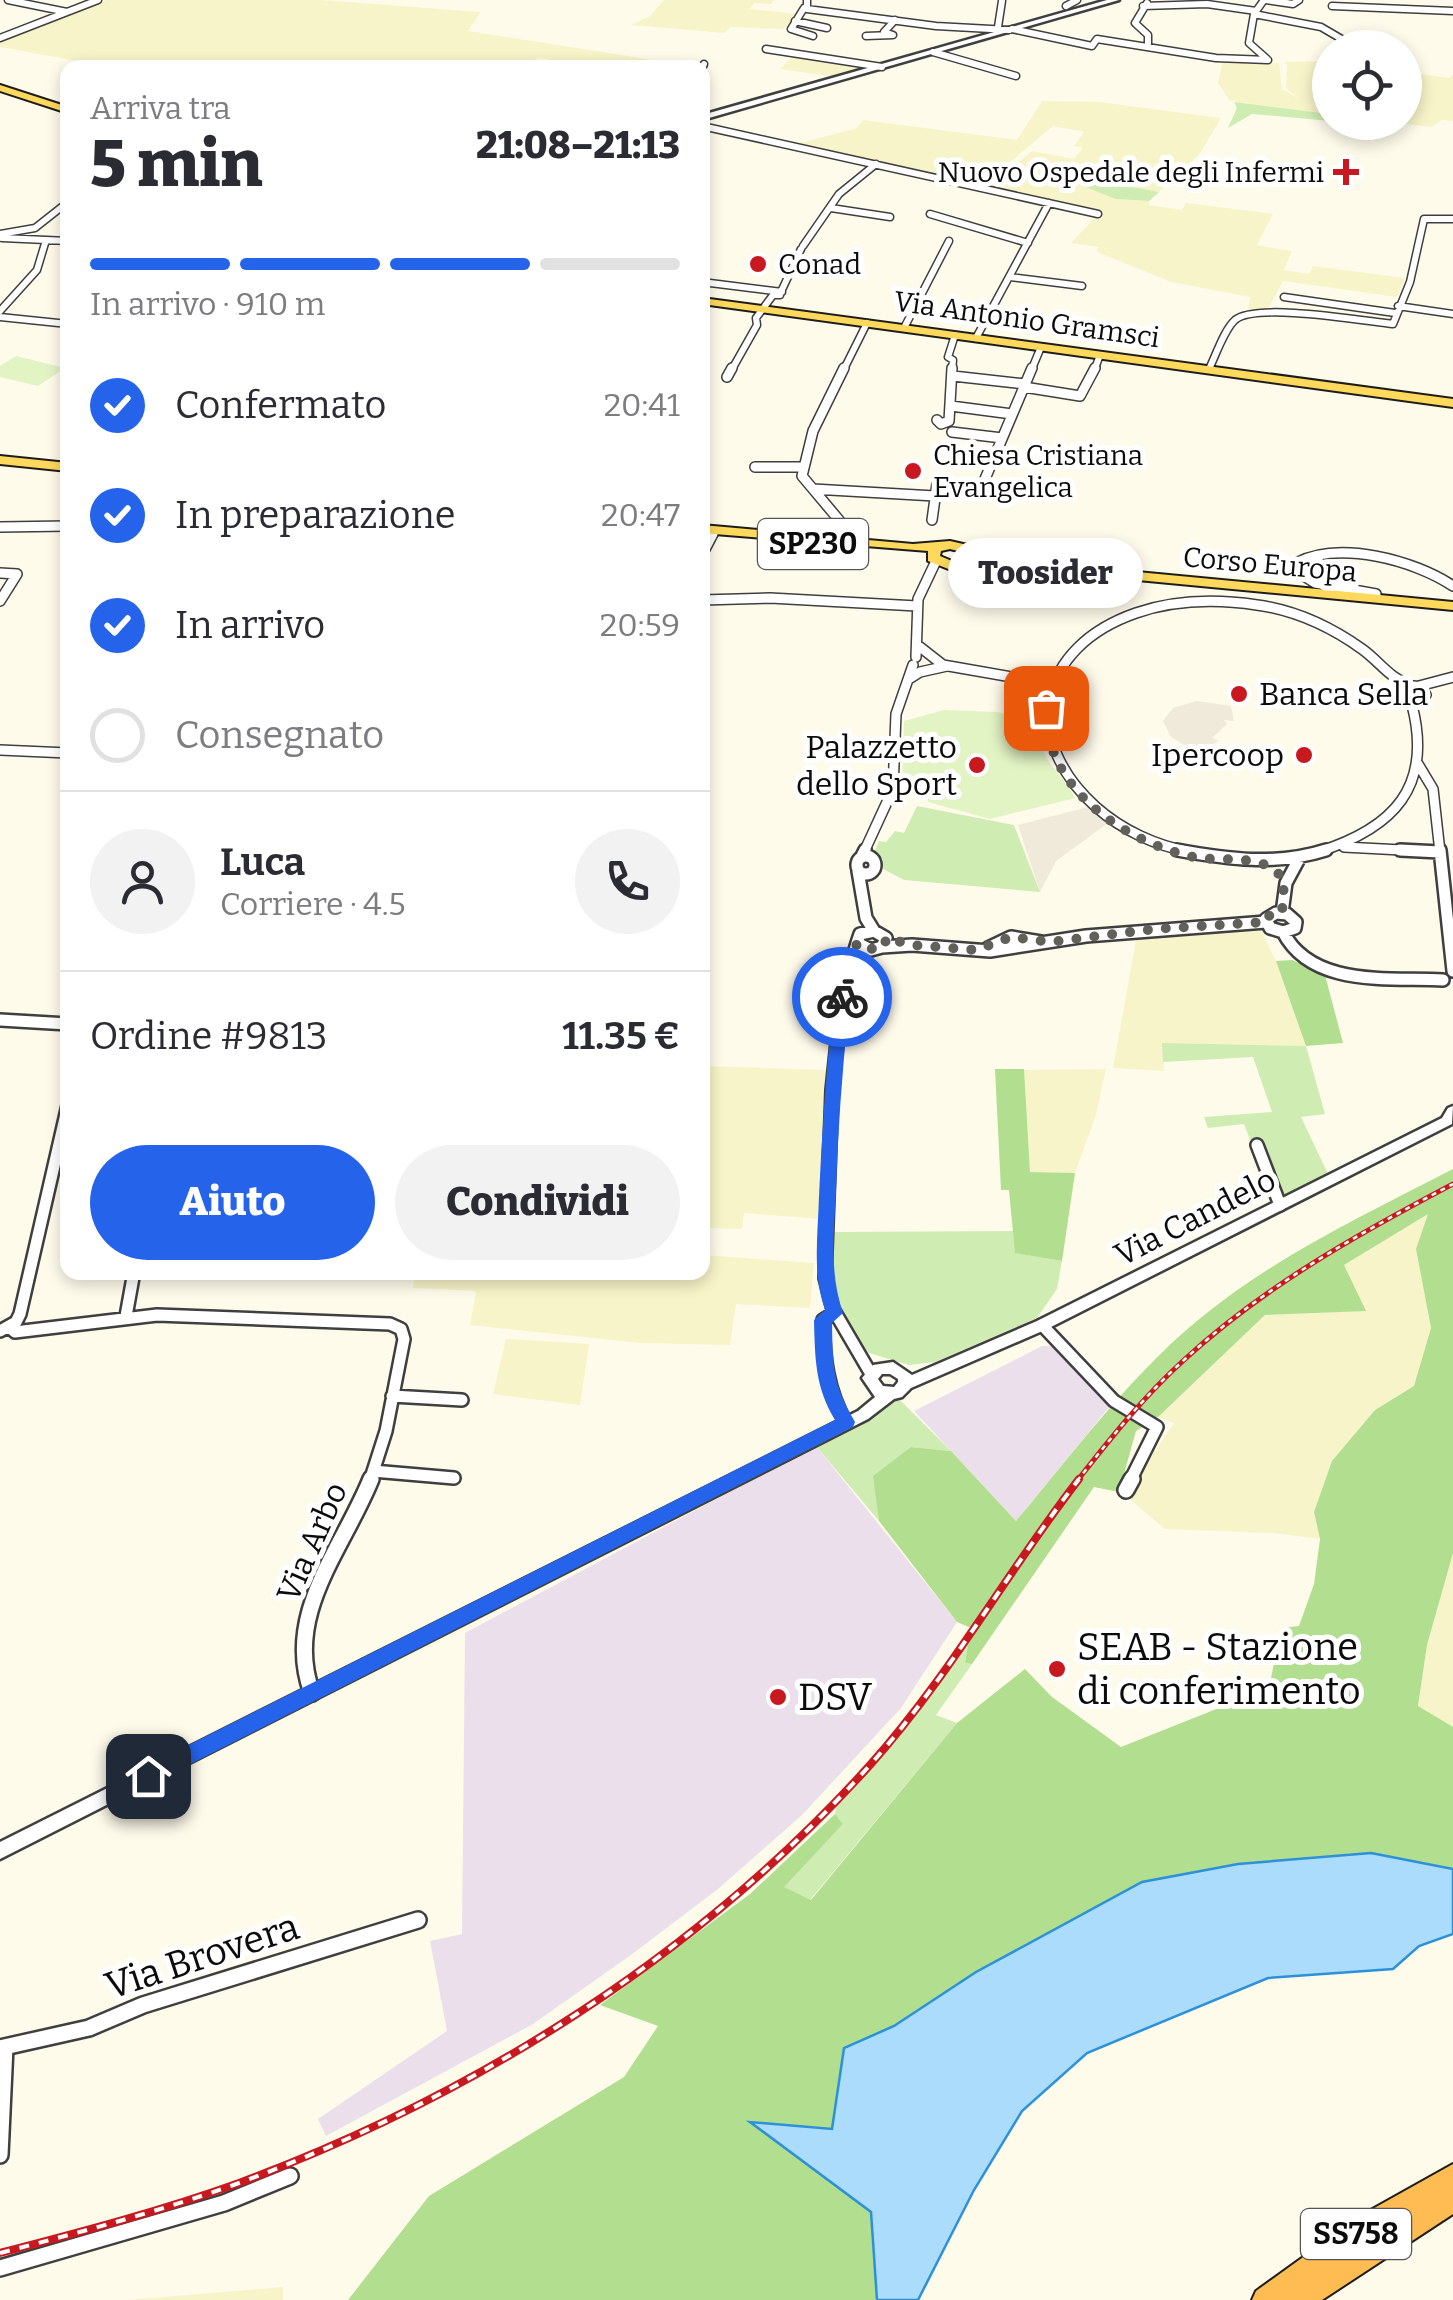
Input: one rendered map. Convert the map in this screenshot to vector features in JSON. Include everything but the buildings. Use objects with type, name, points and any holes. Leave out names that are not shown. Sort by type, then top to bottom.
[{"type":"highway","name":"SS758","points":[[1265,2300],[1369,2224],[1453,2177]]},
{"type":"highway","name":"SS758","points":[[1299,2300],[1453,2198]]},
{"type":"main road","points":[[0,88],[60,107]]},
{"type":"main road","name":"Via Antonio Gramsci","points":[[710,302],[1453,402]]},
{"type":"main road","points":[[0,460],[60,466]]},
{"type":"main road","name":"SP230","points":[[710,532],[838,541],[931,554]]},
{"type":"main road","name":"SP230","points":[[710,532],[931,554]]},
{"type":"main road","points":[[931,554],[960,560]]},
{"type":"main road","points":[[931,554],[960,560]]},
{"type":"main road","name":"Corso Europa","points":[[960,560],[988,556],[1453,604]]},
{"type":"main road","name":"Corso Europa","points":[[960,560],[1453,604]]},
{"type":"street","points":[[8,0],[67,12]]},
{"type":"street","points":[[32,4],[41,0]]},
{"type":"street","points":[[2,36],[98,0]]},
{"type":"street","points":[[808,0],[792,31],[814,36]]},
{"type":"street","points":[[998,27],[1002,0]]},
{"type":"street","points":[[1077,0],[1066,6],[1080,10]]},
{"type":"street","points":[[710,119],[1115,0]]},
{"type":"street","points":[[1148,44],[1148,35],[1134,23],[1150,0]]},
{"type":"street","points":[[804,8],[936,26],[998,27],[1092,46],[1097,39],[1148,44],[1195,55],[1268,60],[1249,43],[1255,13],[1264,0],[1293,4],[1298,0]]},
{"type":"street","points":[[1443,0],[1453,9]]},
{"type":"street","points":[[1143,6],[1207,4],[1325,30]]},
{"type":"street","points":[[1332,6],[1453,9]]},
{"type":"street","points":[[866,36],[893,35],[884,32],[894,20]]},
{"type":"street","points":[[796,21],[826,28]]},
{"type":"street","points":[[766,49],[882,66]]},
{"type":"street","points":[[933,52],[1016,76]]},
{"type":"street","points":[[852,55],[896,62]]},
{"type":"street","points":[[710,124],[1098,214]]},
{"type":"street","points":[[727,377],[766,309],[781,293],[802,248],[839,194],[876,164]]},
{"type":"street","points":[[976,338],[1050,203]]},
{"type":"street","points":[[0,236],[34,228],[60,208]]},
{"type":"street","points":[[831,208],[890,217]]},
{"type":"street","points":[[930,214],[1028,243]]},
{"type":"street","points":[[1209,369],[1242,314],[1393,324],[1410,282],[1422,224],[1432,216],[1453,219]]},
{"type":"street","points":[[0,236],[60,241]]},
{"type":"street","points":[[0,314],[37,270],[46,240]]},
{"type":"street","points":[[904,328],[949,241]]},
{"type":"street","points":[[1010,277],[1082,286]]},
{"type":"street","points":[[710,283],[781,293]]},
{"type":"street","points":[[1284,297],[1453,314]]},
{"type":"street","points":[[0,314],[60,323]]},
{"type":"street","points":[[838,541],[842,528],[839,520],[802,476],[813,431],[867,323]]},
{"type":"street","points":[[937,420],[948,422],[954,360],[948,357],[955,335]]},
{"type":"street","points":[[932,520],[938,484],[980,488],[1041,346]]},
{"type":"street","points":[[953,376],[1080,396],[1086,392],[1100,354]]},
{"type":"street","points":[[951,406],[1012,414]]},
{"type":"street","points":[[952,432],[1002,438]]},
{"type":"street","points":[[755,467],[804,466]]},
{"type":"street","points":[[813,489],[935,496]]},
{"type":"street","points":[[0,527],[60,526]]},
{"type":"street","points":[[1376,594],[1315,583],[1300,574],[1296,563],[1312,553],[1337,554],[1416,568],[1438,575],[1453,586]]},
{"type":"street","points":[[881,945],[866,918],[859,886],[863,872],[875,863],[867,857],[871,838],[893,789],[896,714],[916,656],[917,606],[931,554]]},
{"type":"street","points":[[926,576],[960,560]]},
{"type":"street","points":[[0,573],[18,574],[0,604],[12,611]]},
{"type":"street","points":[[710,600],[770,598],[917,606]]},
{"type":"street","points":[[1453,677],[1419,691],[1412,704],[1419,732],[1418,764],[1410,788],[1387,818],[1339,846],[1300,857],[1257,862],[1204,859],[1164,848],[1126,830],[1092,805],[1066,778],[1052,748],[1046,718],[1052,684],[1070,656],[1105,627],[1154,608],[1201,601],[1262,606],[1301,617],[1346,639],[1391,676],[1419,691],[1453,685]]},
{"type":"street","points":[[916,656],[932,664],[1052,684]]},
{"type":"street","points":[[909,680],[932,664]]},
{"type":"street","points":[[0,750],[60,753]]},
{"type":"street","points":[[1418,764],[1433,788],[1453,971],[1443,980]]},
{"type":"street","points":[[1339,846],[1440,852]]},
{"type":"street","points":[[1282,913],[1285,888],[1293,864],[1300,857]]},
{"type":"street","points":[[1257,862],[1273,867],[1283,878],[1285,888]]},
{"type":"street","points":[[1266,922],[1268,916],[1282,913],[1294,919],[1297,925],[1283,932]]},
{"type":"street","points":[[846,1422],[830,1396],[824,1376],[826,1214],[832,1090],[846,971],[866,918]]},
{"type":"street","points":[[858,938],[881,945],[976,950],[1155,929],[1266,922],[1283,932],[1294,955],[1314,968],[1443,980],[1453,990]]},
{"type":"street","points":[[858,938],[874,930]]},
{"type":"street","points":[[846,971],[881,945]]},
{"type":"street","points":[[0,1020],[60,1024]]},
{"type":"street","name":"Via Candelo","points":[[899,1374],[955,1364],[1042,1326],[1447,1121],[1453,1111]]},
{"type":"street","points":[[60,1139],[20,1314],[5,1329],[15,1332],[126,1316],[133,1280]]},
{"type":"street","points":[[1257,1145],[1280,1205]]},
{"type":"street","points":[[826,1315],[860,1351],[899,1374]]},
{"type":"street","name":"Via Arbo","points":[[126,1316],[231,1316],[390,1324],[400,1330],[404,1339],[373,1471],[359,1508],[329,1563],[302,1634],[302,1674],[312,1693]]},
{"type":"street","points":[[1042,1326],[1114,1401],[1157,1426],[1126,1490]]},
{"type":"street","points":[[860,1351],[871,1380],[888,1395]]},
{"type":"street","points":[[871,1380],[899,1374]]},
{"type":"street","points":[[0,1850],[863,1415],[888,1395],[901,1391],[899,1374]]},
{"type":"street","points":[[846,1422],[867,1403],[871,1380]]},
{"type":"street","points":[[392,1396],[462,1400]]},
{"type":"street","name":"Via Arbo","points":[[373,1471],[454,1478]]},
{"type":"street","name":"Via Brovera","points":[[0,2154],[2,2048],[89,2028],[143,2005],[418,1920]]},
{"type":"street","points":[[0,2268],[224,2202],[290,2176]]},
{"type":"shaded area","points":[[106,0],[321,0],[481,12],[468,31],[653,60],[72,60],[0,47],[0,40]]},
{"type":"shaded area","points":[[664,0],[774,0],[771,4],[754,3],[750,9],[797,14],[784,29],[731,27],[724,33],[631,25],[650,16]]},
{"type":"shaded area","points":[[796,54],[876,66],[836,77],[780,69]]},
{"type":"shaded area","points":[[1223,60],[1279,63],[1282,89],[1298,98],[1286,88],[1287,65],[1283,62],[1312,61],[1312,112],[1230,101],[1218,83]]},
{"type":"shaded area","points":[[1422,74],[1449,78],[1453,74],[1453,121],[1442,120],[1431,127],[1422,126]]},
{"type":"shaded area","points":[[1042,101],[1099,102],[1221,118],[1199,155],[1159,192],[1044,170],[1116,199],[1149,201],[1149,205],[1182,210],[1186,203],[1273,214],[1257,245],[1292,251],[1284,270],[1309,274],[1313,266],[1405,278],[1397,297],[1283,281],[1267,311],[1248,310],[1250,297],[1171,282],[1097,252],[1098,247],[1071,243],[1098,214],[988,187],[1032,151],[1074,159],[1083,148],[1074,146],[1084,132],[1053,126],[982,186],[792,145],[857,128],[863,120],[1017,140]]},
{"type":"shaded area","points":[[1197,701],[1231,706],[1234,721],[1224,720],[1227,724],[1212,738],[1219,741],[1196,752],[1171,737],[1163,721],[1173,708]]},
{"type":"shaded area","points":[[1088,807],[1108,823],[1056,861],[1040,892],[1018,825]]},
{"type":"shaded area","points":[[1251,928],[1262,932],[1276,961],[1306,1046],[1162,1043],[1164,1071],[1113,1068],[1137,935]]},
{"type":"shaded area","points":[[710,1066],[827,1070],[821,1219],[744,1213],[742,1229],[710,1228]]},
{"type":"shaded area","points":[[1106,1069],[1096,1115],[1075,1173],[1030,1172],[1024,1070]]},
{"type":"shaded area","points":[[1429,1213],[1416,1249],[1431,1328],[1414,1386],[1375,1410],[1314,1512],[1320,1539],[1274,1533],[1165,1529],[1132,1501],[1130,1488],[1174,1423],[1158,1417],[1265,1315],[1365,1311],[1344,1265]]},
{"type":"shaded area","points":[[710,1256],[814,1263],[810,1308],[736,1304],[730,1345],[641,1343],[470,1325],[476,1291],[413,1288],[414,1280],[710,1280]]},
{"type":"shaded area","points":[[506,1339],[589,1344],[580,1405],[493,1394]]},
{"type":"shaded area","points":[[1042,1346],[1051,1346],[1110,1406],[1016,1521],[914,1411]]},
{"type":"shaded area","points":[[816,1446],[957,1622],[901,1708],[802,1815],[718,1889],[631,1955],[533,2024],[326,2136],[318,2119],[447,2031],[430,1941],[462,1934],[465,1633]]},
{"type":"shaded area","points":[[1453,1553],[1450,1728],[1418,1707],[1427,1645]]},
{"type":"shaded area","points":[[283,2287],[283,2300],[127,2300]]},
{"type":"green space","points":[[1234,102],[1312,112],[1312,119],[1252,114],[1228,128],[1237,108]]},
{"type":"green space","points":[[1042,170],[1159,192],[1149,201],[1116,199]]},
{"type":"green space","points":[[16,356],[60,367],[60,371],[38,386],[0,377],[0,366]]},
{"type":"green space","name":"Palazzetto dello Sport","points":[[944,710],[998,712],[1038,725],[1047,758],[1075,798],[990,819],[928,802],[902,789],[904,721]]},
{"type":"green space","points":[[917,806],[1014,825],[1040,892],[904,880],[883,869],[883,860],[875,851],[879,841],[886,842],[895,831],[904,833]]},
{"type":"green space","points":[[1292,960],[1325,975],[1343,1043],[1306,1046],[1276,961]]},
{"type":"green space","points":[[1162,1043],[1306,1046],[1325,1114],[1301,1117],[1328,1174],[1288,1194],[1272,1196],[1244,1124],[1208,1128],[1204,1117],[1272,1112],[1253,1057],[1163,1062]]},
{"type":"green space","points":[[995,1069],[1024,1069],[1030,1172],[1075,1173],[1062,1261],[1015,1253],[1009,1190],[1001,1190]]},
{"type":"green space","points":[[1453,1169],[1453,1553],[1427,1645],[1418,1706],[1453,1727],[1453,1869],[1142,1882],[976,1972],[894,2026],[844,2048],[871,2212],[877,2300],[348,2300],[429,2196],[624,2077],[658,2026],[600,2005],[750,1894],[835,1814],[843,1824],[784,1887],[811,1900],[957,1723],[1025,1669],[1052,1697],[1121,1747],[1269,1688],[1281,1628],[1299,1626],[1314,1584],[1320,1539],[1314,1512],[1332,1461],[1375,1410],[1414,1386],[1431,1328],[1416,1249],[1428,1214],[1344,1265],[1366,1311],[1265,1315],[1158,1417],[1136,1431],[1119,1492],[1094,1487],[972,1664],[965,1662],[971,1628],[957,1622],[879,1521],[873,1476],[911,1447],[951,1451],[1016,1521],[1131,1384],[1208,1312],[1296,1252]]},
{"type":"green space","points":[[1013,1231],[1016,1253],[1062,1261],[1057,1289],[1037,1318],[935,1362],[909,1365],[869,1353],[852,1334],[830,1278],[831,1232]]},
{"type":"green space","points":[[899,1399],[951,1451],[911,1447],[874,1476],[879,1521],[816,1446]]},
{"type":"green space","points":[[968,1644],[965,1661],[972,1664],[936,1715],[957,1723],[810,1900],[783,1887],[843,1824],[835,1814],[836,1808],[914,1718]]},
{"type":"water","points":[[1371,1853],[1453,1869],[1453,1934],[1419,1946],[1393,1969],[1268,1978],[1087,2053],[1022,2111],[974,2190],[918,2300],[877,2300],[871,2212],[750,2122],[832,2129],[844,2048],[894,2026],[976,1972],[1142,1882],[1238,1864]]},
{"type":"railway","points":[[1077,1481],[1155,1388],[1214,1334],[1312,1263],[1453,1184]]},
{"type":"railway","points":[[0,2253],[180,2203],[327,2148],[498,2062],[580,2012],[658,1957],[733,1898],[804,1834],[870,1765],[926,1696],[1079,1479]]},
{"type":"way so far","points":[[842,997],[857,943],[875,950],[885,945],[886,938],[912,945],[976,950],[1011,937],[1050,942],[1155,929],[1266,922],[1268,916],[1282,913],[1284,882],[1273,867],[1257,862],[1204,859],[1164,848],[1126,830],[1092,805],[1060,767],[1049,737],[1046,708]]},
{"type":"place","name":"Nuovo Ospedale degli Infermi","points":[[1346,172]]},
{"type":"place","name":"Conad","points":[[758,264]]},
{"type":"place","name":"Chiesa Cristiana Evangelica","points":[[913,471]]},
{"type":"place","name":"Banca Sella","points":[[1239,694]]},
{"type":"place","name":"Toosider","points":[[1046,708]]},
{"type":"place","name":"Ipercoop","points":[[1304,755]]},
{"type":"place","name":"Palazzetto dello Sport","points":[[977,765]]},
{"type":"place","name":"SEAB - Stazione di conferimento","points":[[1057,1669]]},
{"type":"place","name":"DSV","points":[[778,1697]]},
{"type":"route","points":[[148,1776],[846,1422],[830,1396],[824,1376],[823,1320],[834,1313],[827,1291],[825,1259],[832,1090],[842,997]]}]
